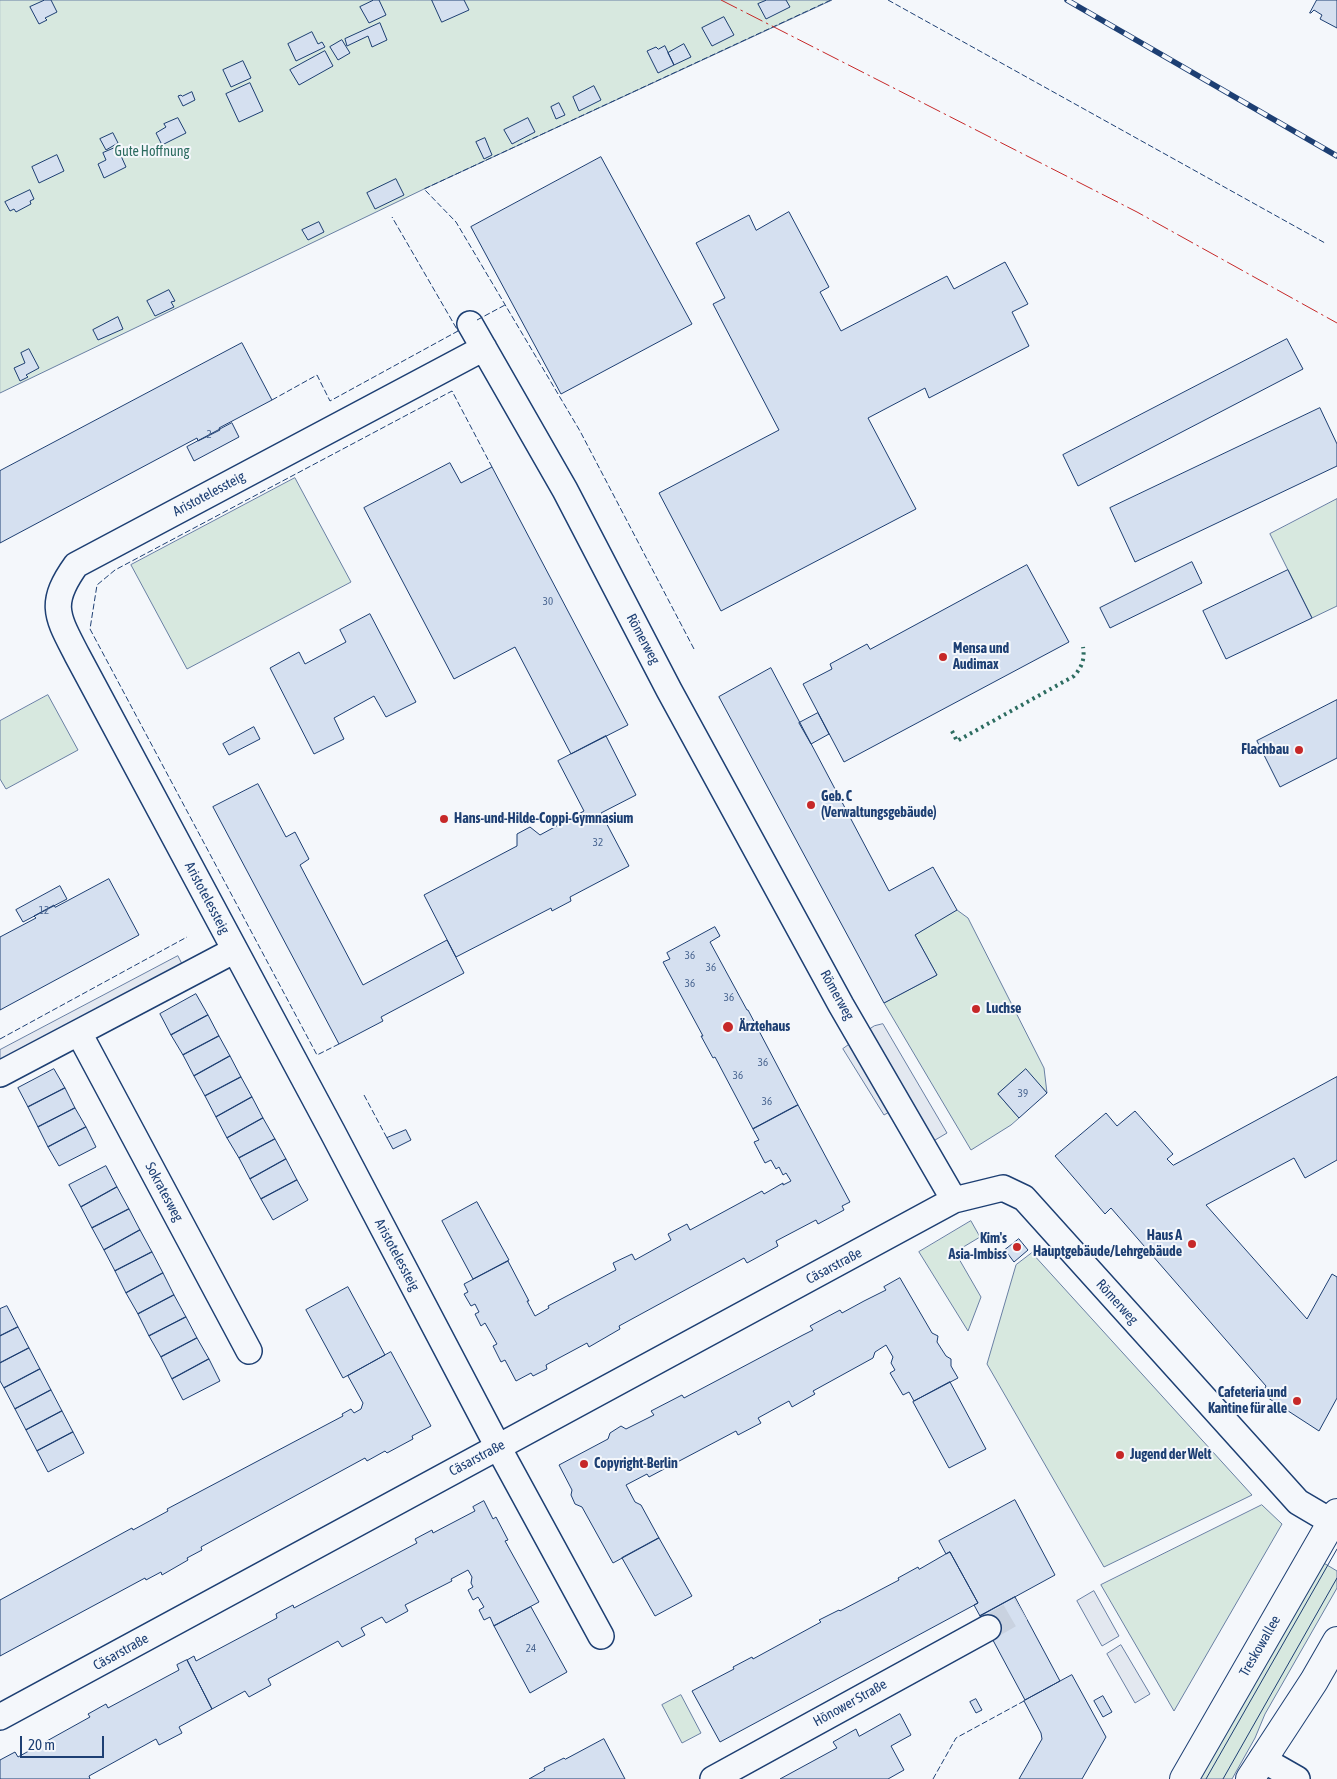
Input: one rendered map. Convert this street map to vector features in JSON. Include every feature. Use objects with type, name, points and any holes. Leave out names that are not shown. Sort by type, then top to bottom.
[{"type":"main road","name":"Treskowallee","points":[[1184,1779],[1335,1520]]},
{"type":"main road","points":[[1256,1769],[1314,1681],[1337,1641]]},
{"type":"street","name":"Römerweg","points":[[470,324],[565,490],[670,690],[841,1004],[954,1200],[1003,1188],[1024,1198],[1280,1484],[1298,1502],[1335,1520]]},
{"type":"street","name":"Aristotelessteig","points":[[484,348],[76,564],[63,582],[57,601],[62,626],[498,1447],[601,1636]]},
{"type":"street","points":[[0,1074],[235,950]]},
{"type":"street","name":"Sokratesweg","points":[[79,1033],[249,1351]]},
{"type":"street","name":"Cäsarstraße","points":[[0,1717],[954,1200]]},
{"type":"street","name":"Hönower Straße","points":[[713,1779],[988,1628]]},
{"type":"street","points":[[1256,1769],[1297,1779]]},
{"type":"green space","name":"Gute Hoffnung","points":[[0,0],[832,0],[424,189],[0,393]]},
{"type":"green space","points":[[295,478],[351,582],[187,669],[131,565]]},
{"type":"green space","points":[[1337,499],[1337,606],[1312,618],[1270,534]]},
{"type":"green space","points":[[48,695],[78,750],[6,789],[0,779],[0,721]]},
{"type":"green space","points":[[957,910],[968,918],[1044,1068],[1047,1093],[1026,1070],[998,1094],[1019,1118],[971,1150],[884,1003],[937,975],[915,935]]},
{"type":"green space","points":[[971,1221],[980,1237],[955,1252],[981,1297],[968,1331],[919,1252]]},
{"type":"green space","points":[[1032,1253],[1252,1495],[1104,1567],[987,1364],[1016,1265]]},
{"type":"green space","points":[[1262,1505],[1282,1524],[1174,1711],[1101,1585]]},
{"type":"green space","points":[[1322,1562],[1337,1571],[1337,1588],[1265,1714],[1255,1738],[1232,1779],[1199,1779]]},
{"type":"green space","points":[[681,1695],[701,1733],[682,1743],[662,1705]]},
{"type":"shaded area","points":[[178,956],[182,964],[0,1062],[0,1050]]},
{"type":"shaded area","points":[[883,1024],[947,1133],[930,1143],[865,1032],[874,1026]]},
{"type":"shaded area","points":[[850,1044],[891,1111],[884,1115],[843,1049]]},
{"type":"shaded area","points":[[1094,1591],[1119,1636],[1102,1646],[1077,1601]]},
{"type":"shaded area","points":[[1121,1645],[1150,1694],[1135,1703],[1107,1654]]},
{"type":"building","points":[[45,0],[51,0],[57,12],[45,18],[47,20],[39,24],[30,7]]},
{"type":"building","points":[[374,0],[379,0],[386,15],[369,23],[360,7]]},
{"type":"building","points":[[432,0],[464,0],[469,10],[442,22]]},
{"type":"building","points":[[767,0],[786,0],[790,7],[766,19],[758,4]]},
{"type":"building","points":[[1317,0],[1337,0],[1337,28],[1320,19],[1322,15],[1314,10],[1310,13]]},
{"type":"building","points":[[724,17],[734,35],[712,46],[702,28]]},
{"type":"building","points":[[380,23],[387,40],[372,47],[368,36],[347,46],[345,39]]},
{"type":"building","points":[[312,32],[318,44],[322,42],[325,47],[296,61],[288,44]]},
{"type":"building","points":[[342,40],[350,53],[338,60],[330,47]]},
{"type":"building","points":[[684,44],[691,57],[674,65],[668,53]]},
{"type":"building","points":[[665,46],[674,65],[658,73],[647,51]]},
{"type":"building","points":[[325,51],[333,66],[299,85],[290,70]]},
{"type":"building","points":[[243,61],[251,78],[231,87],[223,70]]},
{"type":"building","points":[[250,83],[263,111],[239,122],[226,94]]},
{"type":"building","points":[[594,86],[601,100],[579,111],[573,97]]},
{"type":"building","points":[[192,92],[195,100],[183,106],[178,96]]},
{"type":"building","points":[[559,103],[565,115],[556,119],[551,107]]},
{"type":"building","points":[[178,118],[186,133],[162,145],[156,133],[166,127],[164,124]]},
{"type":"building","points":[[528,118],[535,132],[512,144],[504,130]]},
{"type":"building","points":[[113,133],[118,143],[106,150],[100,139]]},
{"type":"building","points":[[485,138],[492,155],[484,159],[476,142]]},
{"type":"building","points":[[117,147],[126,167],[104,178],[98,164],[106,160],[103,153]]},
{"type":"building","points":[[57,155],[64,171],[39,183],[32,167]]},
{"type":"building","points":[[601,157],[692,324],[561,394],[471,227]]},
{"type":"building","points":[[396,179],[404,195],[375,209],[367,193]]},
{"type":"building","points":[[30,190],[34,199],[30,201],[31,204],[16,212],[14,209],[10,211],[5,202]]},
{"type":"building","points":[[789,212],[829,287],[820,292],[841,331],[947,276],[954,289],[1005,262],[1028,304],[1012,312],[1029,346],[929,398],[925,388],[868,418],[916,509],[721,611],[659,493],[779,430],[713,304],[725,298],[696,243],[749,215],[756,230]]},
{"type":"building","points":[[319,222],[324,232],[308,240],[302,230]]},
{"type":"building","points":[[169,290],[175,301],[171,302],[174,307],[155,316],[147,301]]},
{"type":"building","points":[[118,317],[123,329],[98,340],[93,330]]},
{"type":"building","points":[[1287,339],[1303,369],[1078,486],[1063,455]]},
{"type":"building","points":[[242,343],[272,400],[219,428],[220,430],[198,441],[197,438],[0,543],[0,471]]},
{"type":"building","points":[[29,349],[39,368],[26,375],[28,377],[20,381],[14,368],[25,363],[21,353]]},
{"type":"building","points":[[1320,408],[1337,444],[1337,466],[1135,562],[1110,508]]},
{"type":"building","points":[[232,423],[239,437],[194,461],[187,447]]},
{"type":"building","points":[[450,463],[461,483],[492,467],[628,725],[571,754],[515,647],[454,679],[364,508]]},
{"type":"building","points":[[1192,562],[1202,583],[1110,628],[1100,608]]},
{"type":"building","name":"Mensa und Audimax","points":[[1027,565],[1069,642],[844,762],[803,684],[832,669],[830,664],[867,644],[870,649]]},
{"type":"building","points":[[1288,570],[1312,618],[1226,659],[1203,611]]},
{"type":"building","points":[[370,614],[416,702],[386,717],[374,696],[334,718],[344,739],[314,754],[270,668],[299,652],[305,664],[346,642],[340,630]]},
{"type":"building","name":"Geb. C (Verwaltungsgebäude)","points":[[771,668],[889,891],[933,867],[957,910],[915,935],[937,975],[884,1003],[719,697]]},
{"type":"building","name":"Flachbau","points":[[1337,700],[1337,758],[1280,787],[1257,741]]},
{"type":"building","points":[[818,713],[829,734],[811,744],[799,723]]},
{"type":"building","points":[[254,727],[260,739],[229,755],[223,744]]},
{"type":"building","points":[[606,736],[636,795],[601,813],[629,866],[570,897],[571,901],[552,911],[551,908],[456,957],[424,895],[517,846],[517,834],[530,827],[540,835],[584,811],[558,761]]},
{"type":"building","points":[[258,784],[286,837],[295,832],[309,859],[300,865],[363,985],[447,940],[464,973],[381,1017],[383,1021],[339,1044],[213,807]]},
{"type":"building","points":[[109,879],[139,935],[0,1010],[0,937],[36,918],[34,916],[54,905],[55,907]]},
{"type":"building","points":[[60,886],[67,899],[23,922],[16,910]]},
{"type":"building","name":"Ärztehaus","points":[[715,927],[720,936],[710,942],[798,1105],[753,1129],[715,1057],[713,1058],[701,1036],[703,1036],[663,962],[670,959],[667,953]]},
{"type":"building","points":[[196,994],[208,1015],[171,1035],[160,1014]]},
{"type":"building","points":[[208,1015],[219,1036],[183,1055],[171,1035]]},
{"type":"building","points":[[219,1036],[230,1056],[194,1076],[183,1055]]},
{"type":"building","points":[[230,1056],[241,1077],[205,1096],[194,1076]]},
{"type":"building","points":[[54,1069],[65,1088],[28,1107],[18,1088]]},
{"type":"building","points":[[1026,1069],[1047,1093],[1019,1118],[998,1094]]},
{"type":"building","points":[[241,1077],[252,1097],[216,1117],[205,1096]]},
{"type":"building","name":"Haus A Hauptgebäude/Lehrgebäude","points":[[1337,1077],[1337,1160],[1305,1178],[1294,1158],[1206,1205],[1307,1319],[1332,1274],[1337,1277],[1337,1398],[1319,1431],[1262,1394],[1266,1386],[1111,1208],[1105,1214],[1055,1156],[1106,1113],[1117,1126],[1135,1111],[1173,1154],[1167,1159],[1173,1165]]},
{"type":"building","points":[[65,1088],[75,1108],[38,1127],[28,1107]]},
{"type":"building","points":[[252,1097],[263,1118],[227,1138],[216,1117]]},
{"type":"building","points":[[798,1105],[850,1202],[842,1206],[844,1210],[818,1224],[816,1220],[776,1241],[778,1246],[747,1263],[744,1258],[619,1326],[620,1329],[589,1347],[587,1343],[546,1365],[547,1369],[533,1376],[531,1373],[516,1381],[505,1360],[501,1362],[493,1346],[497,1344],[485,1323],[481,1326],[475,1314],[479,1312],[475,1304],[471,1306],[464,1294],[468,1292],[464,1284],[508,1261],[535,1316],[549,1308],[548,1306],[616,1270],[613,1263],[632,1254],[635,1260],[671,1240],[668,1234],[687,1224],[690,1230],[762,1191],[764,1194],[783,1183],[783,1185],[791,1181],[786,1173],[783,1175],[779,1167],[776,1169],[771,1160],[765,1163],[754,1142],[759,1140],[753,1129]]},
{"type":"building","points":[[75,1108],[86,1127],[48,1147],[38,1127]]},
{"type":"building","points":[[263,1118],[275,1139],[239,1158],[227,1138]]},
{"type":"building","points":[[86,1127],[96,1147],[59,1166],[48,1147]]},
{"type":"building","points":[[406,1130],[411,1140],[393,1149],[387,1138]]},
{"type":"building","points":[[275,1139],[286,1159],[250,1179],[239,1158]]},
{"type":"building","points":[[286,1159],[297,1180],[261,1199],[250,1179]]},
{"type":"building","points":[[106,1166],[117,1187],[81,1207],[69,1185]]},
{"type":"building","points":[[297,1180],[308,1200],[273,1220],[261,1199]]},
{"type":"building","points":[[117,1187],[129,1209],[92,1228],[81,1207]]},
{"type":"building","points":[[477,1202],[509,1260],[473,1279],[442,1221]]},
{"type":"building","points":[[129,1209],[140,1230],[104,1250],[92,1228]]},
{"type":"building","points":[[140,1230],[152,1252],[115,1271],[104,1250]]},
{"type":"building","points":[[1019,1239],[1028,1250],[1014,1262],[1005,1250]]},
{"type":"building","points":[[152,1252],[163,1273],[126,1293],[115,1271]]},
{"type":"building","points":[[163,1273],[174,1295],[138,1314],[126,1293]]},
{"type":"building","points":[[900,1278],[932,1333],[938,1336],[937,1342],[946,1356],[951,1359],[951,1366],[958,1378],[914,1401],[909,1392],[903,1395],[890,1373],[895,1370],[891,1363],[893,1357],[886,1345],[875,1352],[873,1358],[813,1391],[815,1394],[792,1407],[789,1401],[758,1418],[761,1423],[738,1435],[736,1431],[649,1477],[647,1474],[626,1485],[635,1502],[641,1505],[659,1538],[613,1563],[582,1507],[575,1504],[571,1495],[572,1490],[559,1465],[608,1439],[610,1433],[621,1426],[626,1429],[654,1415],[651,1411],[682,1395],[684,1398],[813,1330],[810,1326],[840,1310],[842,1313],[886,1290],[884,1287]]},
{"type":"building","points":[[348,1287],[385,1355],[343,1378],[306,1310]]},
{"type":"building","points":[[174,1295],[186,1317],[149,1336],[138,1314]]},
{"type":"building","points":[[7,1306],[18,1327],[0,1336],[0,1309]]},
{"type":"building","points":[[186,1317],[197,1338],[161,1357],[149,1336]]},
{"type":"building","points":[[18,1327],[29,1348],[0,1363],[0,1336]]},
{"type":"building","points":[[197,1338],[209,1359],[172,1379],[161,1357]]},
{"type":"building","points":[[29,1348],[40,1369],[4,1388],[0,1381],[0,1363]]},
{"type":"building","points":[[391,1352],[431,1426],[412,1436],[413,1439],[387,1453],[385,1451],[367,1461],[365,1458],[201,1547],[202,1550],[162,1575],[161,1572],[146,1580],[145,1578],[0,1656],[0,1600],[343,1416],[342,1414],[351,1409],[354,1413],[361,1409],[363,1403],[348,1376]]},
{"type":"building","points":[[209,1359],[220,1381],[183,1400],[172,1379]]},
{"type":"building","points":[[40,1369],[51,1390],[15,1409],[4,1388]]},
{"type":"building","points":[[950,1382],[986,1449],[949,1468],[913,1402]]},
{"type":"building","points":[[51,1390],[62,1411],[26,1430],[15,1409]]},
{"type":"building","points":[[62,1411],[73,1432],[37,1451],[26,1430]]},
{"type":"building","points":[[73,1432],[84,1453],[48,1472],[37,1451]]},
{"type":"building","points":[[1015,1500],[1055,1575],[980,1616],[974,1605],[978,1603],[950,1552],[946,1554],[939,1541]]},
{"type":"building","points":[[484,1501],[493,1519],[496,1517],[508,1540],[505,1541],[539,1602],[494,1626],[490,1617],[484,1620],[479,1610],[484,1607],[478,1597],[473,1600],[468,1590],[473,1587],[471,1583],[472,1577],[468,1570],[451,1579],[452,1581],[405,1605],[408,1611],[386,1623],[382,1617],[361,1628],[365,1635],[342,1647],[338,1641],[268,1679],[271,1685],[249,1697],[245,1691],[212,1709],[187,1660],[194,1656],[196,1661],[277,1618],[276,1614],[293,1605],[294,1608],[417,1543],[415,1539],[432,1530],[433,1533],[475,1511],[473,1507]]},
{"type":"building","points":[[659,1538],[692,1596],[655,1616],[622,1558]]},
{"type":"building","points":[[950,1552],[978,1603],[720,1742],[692,1691],[734,1669],[733,1667],[752,1657],[753,1659],[821,1622],[819,1620],[840,1611],[899,1580],[898,1578],[918,1567],[919,1569]]},
{"type":"building","points":[[1015,1597],[1060,1681],[1025,1700],[980,1616]]},
{"type":"building","points":[[531,1607],[567,1672],[530,1693],[494,1626]]},
{"type":"building","points":[[187,1660],[212,1709],[179,1727],[182,1733],[159,1745],[156,1739],[89,1776],[90,1779],[0,1779],[0,1760],[15,1752],[18,1757],[90,1717],[88,1714],[106,1704],[108,1708],[179,1670],[177,1665]]},
{"type":"building","points":[[1072,1675],[1106,1737],[1082,1779],[1019,1779],[1042,1739],[1041,1733],[1024,1701]]},
{"type":"building","points":[[1103,1696],[1112,1712],[1103,1717],[1094,1701]]},
{"type":"building","points":[[976,1699],[982,1710],[976,1713],[970,1702]]},
{"type":"building","points":[[900,1714],[911,1735],[891,1746],[904,1770],[888,1779],[780,1779],[837,1748],[833,1742],[856,1729],[859,1736]]},
{"type":"building","points":[[604,1739],[625,1779],[529,1779],[545,1770],[544,1768]]},
{"type":"tunnel","points":[[988,1628],[1021,1609]]},
{"type":"tram line","points":[[1206,1779],[1337,1549]]},
{"type":"tram line","points":[[1223,1779],[1337,1578]]},
{"type":"railway","points":[[1067,0],[1337,156]]},
{"type":"hedge","points":[[952,731],[957,741],[1074,676],[1082,663],[1083,647]]},
{"type":"fence","points":[[694,649],[580,431],[456,222],[424,189],[831,0]]},
{"type":"fence","points":[[888,0],[1325,243]]},
{"type":"fence","points":[[272,400],[317,375],[330,401],[458,331],[392,217]]},
{"type":"fence","points":[[477,320],[505,305]]},
{"type":"fence","points":[[339,1044],[317,1055],[90,629],[97,585],[115,570],[452,391],[492,467]]},
{"type":"fence","points":[[0,1039],[187,937]]},
{"type":"fence","points":[[364,1095],[387,1138]]},
{"type":"fence","points":[[933,1779],[956,1738],[1024,1701]]},
{"type":"power","points":[[721,0],[1137,212],[1337,323]]},
{"type":"place","name":"Mensa und Audimax","points":[[943,657]]},
{"type":"place","name":"Flachbau","points":[[1299,750]]},
{"type":"place","name":"Geb. C (Verwaltungsgebäude)","points":[[811,805]]},
{"type":"place","name":"Hans-und-Hilde-Coppi-Gymnasium","points":[[444,819]]},
{"type":"place","name":"Luchse","points":[[976,1009]]},
{"type":"place","name":"Ärztehaus","points":[[728,1027]]},
{"type":"place","name":"Haus A Hauptgebäude/Lehrgebäude","points":[[1192,1244]]},
{"type":"place","name":"Kim's Asia-Imbiss","points":[[1017,1247]]},
{"type":"place","name":"Cafeteria und Kantine für alle","points":[[1297,1401]]},
{"type":"place","name":"Jugend der Welt","points":[[1120,1455]]},
{"type":"place","name":"Copyright-Berlin","points":[[584,1464]]}]
